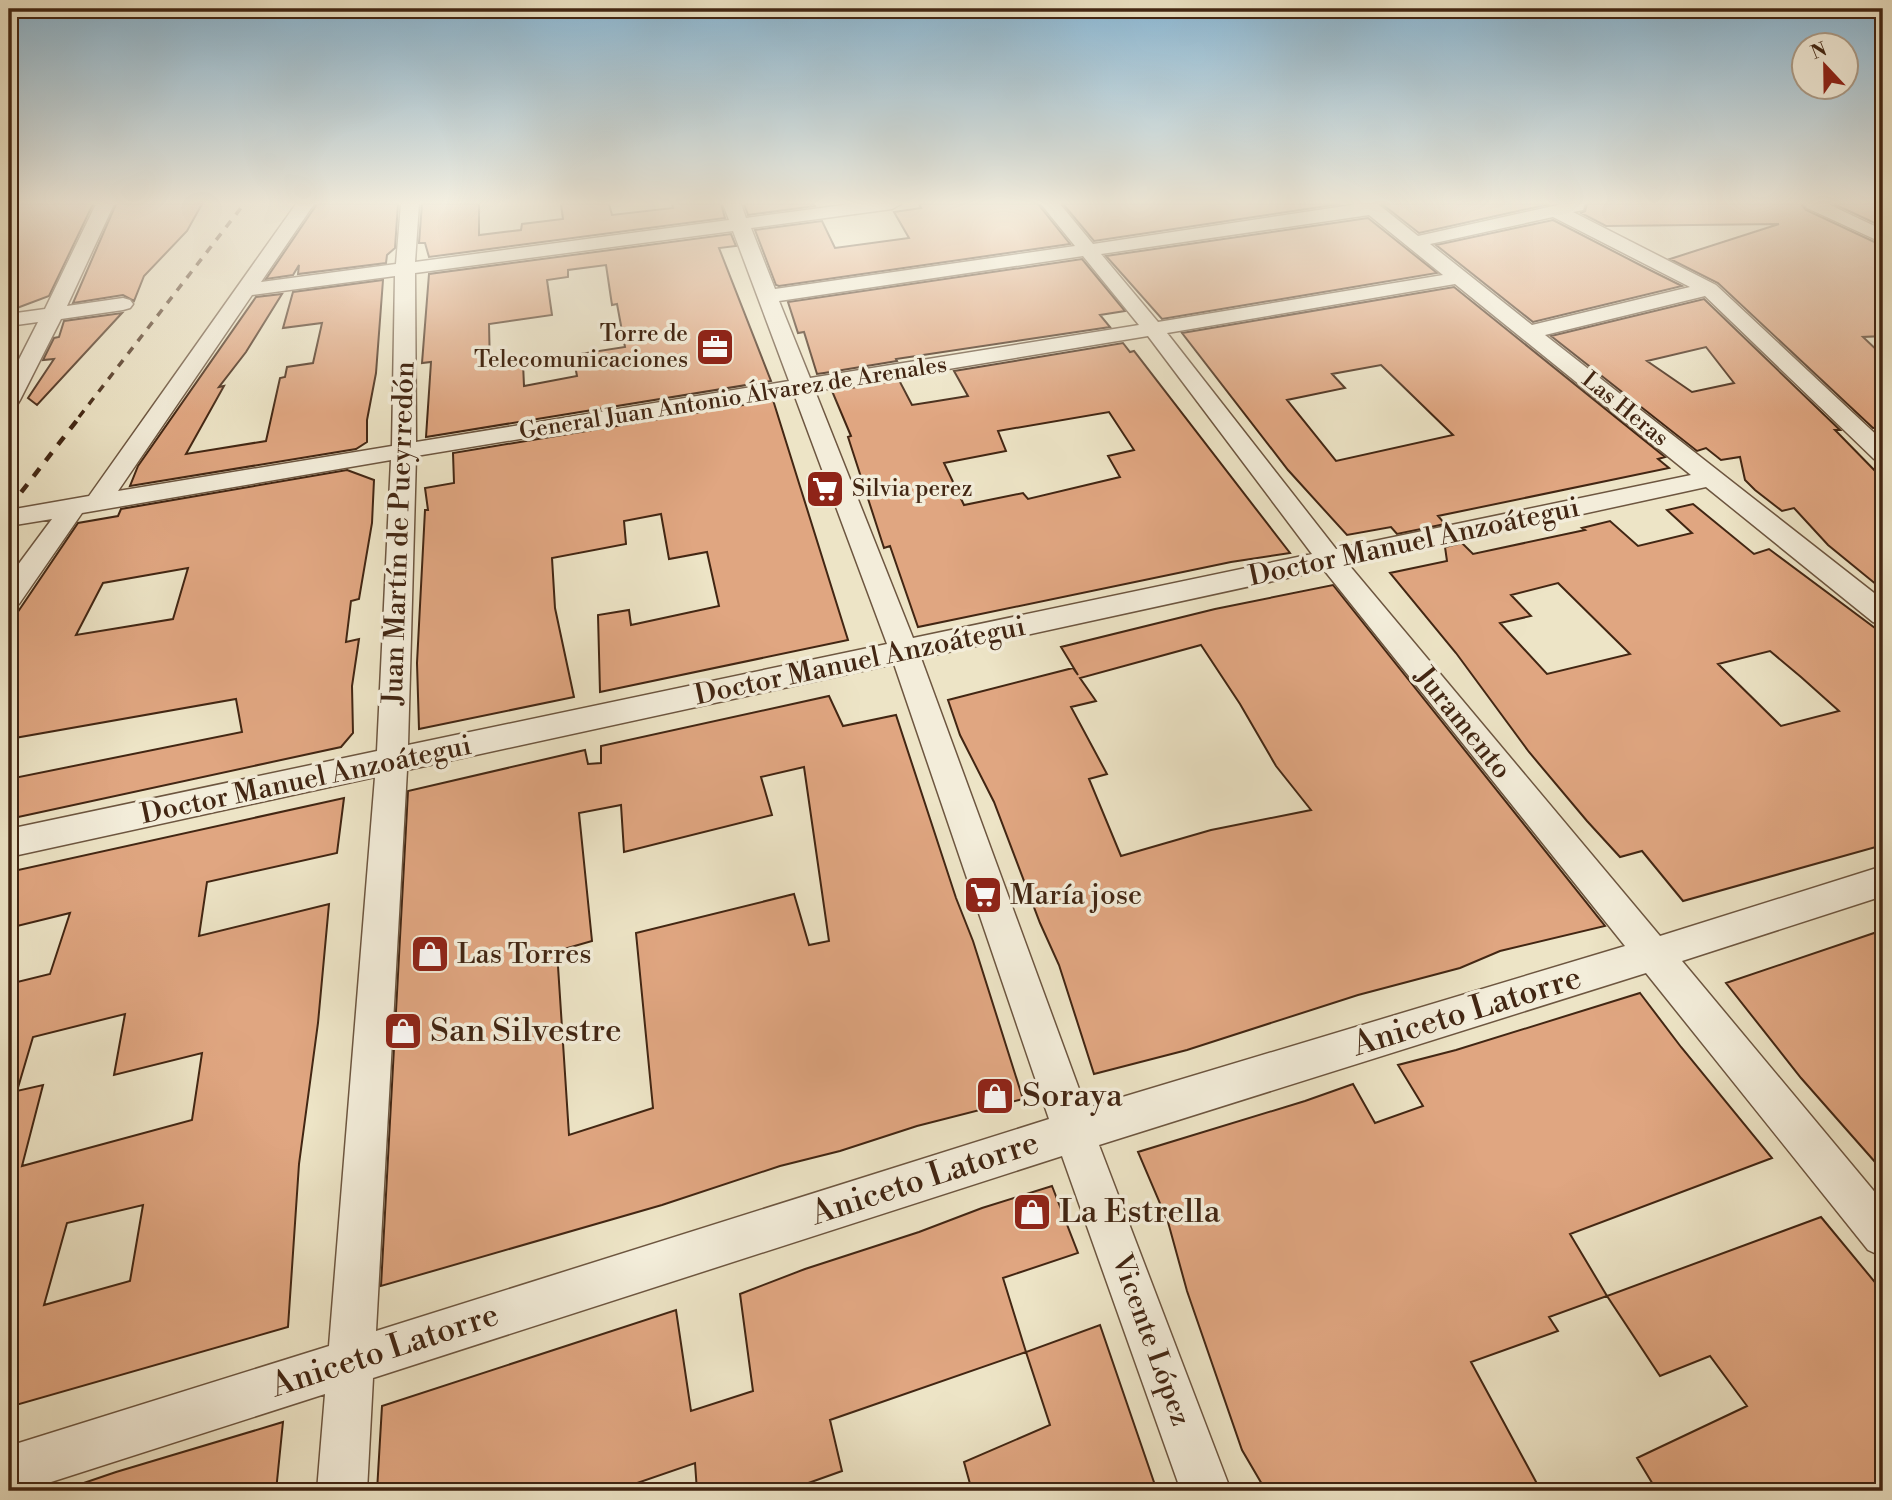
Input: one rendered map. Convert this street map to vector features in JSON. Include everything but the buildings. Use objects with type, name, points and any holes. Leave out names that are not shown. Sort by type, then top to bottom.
[{"type":"street","points":[[9,400],[72,274]]},
{"type":"street","points":[[9,597],[86,504],[257,274]]},
{"type":"street","points":[[246,290],[362,274]]},
{"type":"street","name":"Juan Martín de Pueyrredón","points":[[342,1491],[392,762],[404,450],[405,274]]},
{"type":"street","name":"Vicente López","points":[[760,274],[904,652],[1074,1132],[1206,1491]]},
{"type":"street","points":[[769,296],[925,274]]},
{"type":"street","name":"Juramento","points":[[1107,274],[1154,330],[1331,561],[1883,1235]]},
{"type":"street","name":"Las Heras","points":[[1453,274],[1883,615]]},
{"type":"street","points":[[1680,274],[1709,289],[1883,454]]},
{"type":"street","name":"General Juan Antonio Álvarez de Arenales","points":[[9,518],[404,450],[1154,330],[1458,278]]},
{"type":"street","points":[[1529,332],[1709,289]]},
{"type":"street","points":[[9,320],[123,304]]},
{"type":"street","name":"Doctor Manuel Anzoátegui","points":[[9,843],[1711,478]]},
{"type":"street","name":"Aniceto Latorre","points":[[9,1471],[1074,1132],[1883,881]]},
{"type":"railway","points":[[79,417],[190,274]]},
{"type":"railway","points":[[9,508],[81,415]]},
{"type":"place","name":"Torre de Telecomunicaciones","points":[[715,347]]},
{"type":"place","name":"Silvia perez","points":[[825,489]]},
{"type":"place","name":"María jose","points":[[983,895]]},
{"type":"place","name":"Las Torres","points":[[430,954]]},
{"type":"place","name":"San Silvestre","points":[[403,1031]]},
{"type":"place","name":"Soraya","points":[[995,1096]]},
{"type":"place","name":"La Estrella","points":[[1032,1212]]}]
